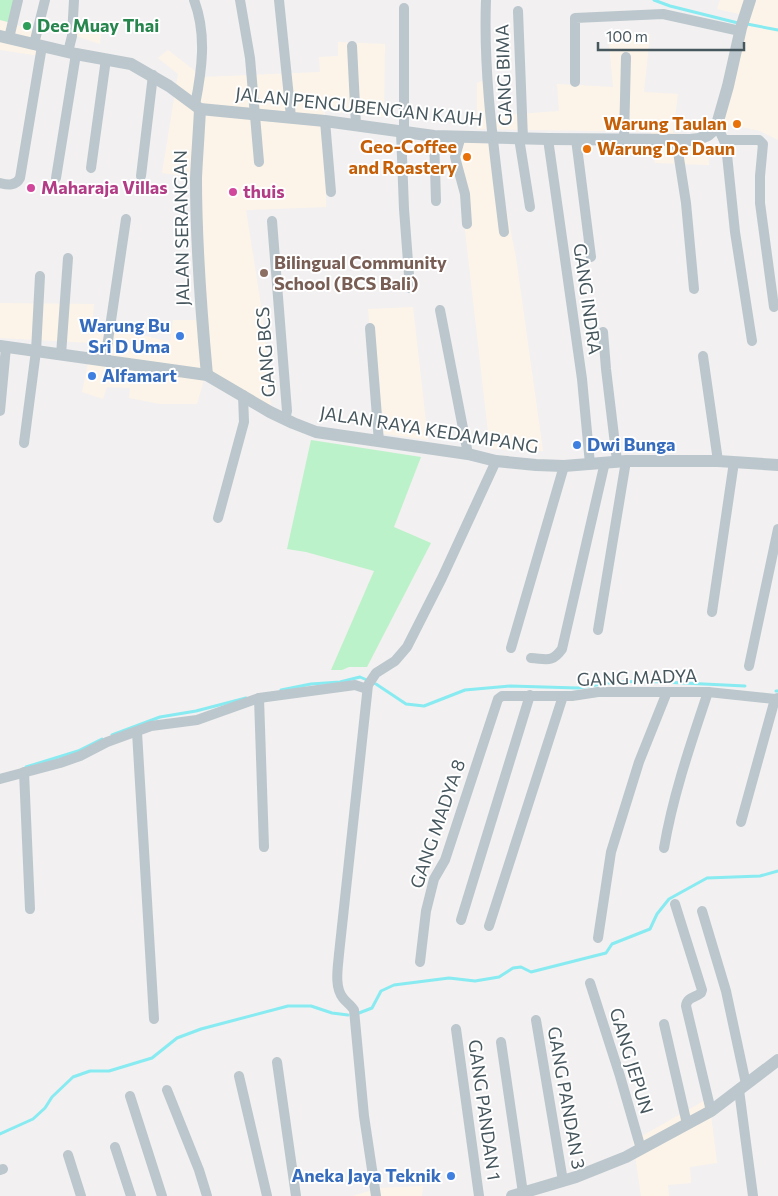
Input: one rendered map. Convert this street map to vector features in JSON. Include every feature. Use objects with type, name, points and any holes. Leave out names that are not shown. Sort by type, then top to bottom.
[{"type":"street","points":[[18,0],[4,37],[72,53],[131,64],[153,75],[197,107]]},
{"type":"street","points":[[0,183],[14,184],[20,178],[45,0]]},
{"type":"street","points":[[56,178],[72,53],[74,0]]},
{"type":"street","points":[[194,0],[198,9],[203,46],[197,107]]},
{"type":"street","points":[[240,0],[247,36],[256,114],[259,162]]},
{"type":"street","points":[[279,0],[291,117]]},
{"type":"street","points":[[486,0],[487,69],[504,232]]},
{"type":"street","points":[[750,0],[716,128],[726,145],[735,232],[752,341]]},
{"type":"street","points":[[404,8],[404,209],[410,288]]},
{"type":"street","name":"GANG BIMA","points":[[518,11],[521,139],[530,207]]},
{"type":"street","points":[[575,82],[575,18],[663,14],[742,25]]},
{"type":"street","points":[[352,46],[356,125]]},
{"type":"street","points":[[624,139],[626,57]]},
{"type":"street","points":[[91,168],[106,59]]},
{"type":"street","points":[[141,176],[153,75]]},
{"type":"street","name":"JALAN PENGUBENGAN KAUH","points":[[197,107],[325,121],[434,136],[521,139],[699,139],[708,135],[716,128]]},
{"type":"street","name":"JALAN SERANGAN","points":[[197,107],[197,232],[207,375]]},
{"type":"street","points":[[325,121],[331,192]]},
{"type":"street","points":[[434,136],[436,201]]},
{"type":"street","points":[[461,136],[455,157],[465,194],[467,224]]},
{"type":"street","name":"GANG INDRA","points":[[548,139],[582,379],[590,464]]},
{"type":"street","points":[[576,139],[592,257]]},
{"type":"street","points":[[676,139],[686,203],[694,288]]},
{"type":"street","points":[[724,140],[759,140],[763,144],[760,203],[774,307]]},
{"type":"street","points":[[105,361],[126,219]]},
{"type":"street","name":"GANG BCS","points":[[272,221],[287,411],[285,419]]},
{"type":"street","points":[[62,355],[68,258]]},
{"type":"street","points":[[24,443],[36,351],[40,276]]},
{"type":"street","points":[[440,310],[468,454]]},
{"type":"street","points":[[370,328],[378,442]]},
{"type":"street","points":[[598,630],[616,462],[603,332]]},
{"type":"street","points":[[0,412],[3,347]]},
{"type":"street","name":"JALAN RAYA KEDAMPANG","points":[[3,347],[207,375],[285,419],[316,432],[468,454],[496,461],[564,466],[616,462],[718,461],[778,464]]},
{"type":"street","points":[[703,356],[718,461]]},
{"type":"street","points":[[218,518],[244,422],[242,395]]},
{"type":"street","points":[[376,1196],[364,1116],[354,1010],[338,991],[339,954],[369,684],[376,673],[401,655],[407,646],[442,578],[496,461]]},
{"type":"street","points":[[531,658],[549,660],[556,657],[562,649],[616,462]]},
{"type":"street","points":[[712,612],[734,462]]},
{"type":"street","points":[[511,648],[564,466]]},
{"type":"street","points":[[749,666],[778,529]]},
{"type":"street","points":[[0,779],[60,763],[80,756],[107,742],[156,725],[197,720],[259,698],[369,684]]},
{"type":"street","name":"GANG MADYA","points":[[498,699],[502,696],[564,696],[598,692],[708,692],[776,699]]},
{"type":"street","points":[[598,938],[611,852],[639,762],[667,692]]},
{"type":"street","points":[[664,848],[692,737],[708,692]]},
{"type":"street","points":[[461,920],[530,696]]},
{"type":"street","points":[[489,926],[564,696]]},
{"type":"street","points":[[259,698],[264,847]]},
{"type":"street","name":"GANG MADYA 8","points":[[420,962],[426,910],[434,879],[445,860],[498,699]]},
{"type":"street","points":[[741,822],[776,699]]},
{"type":"street","points":[[137,732],[154,1019]]},
{"type":"street","points":[[24,772],[30,909]]},
{"type":"street","points":[[675,904],[702,990],[698,995],[690,998],[686,1006],[711,1111]]},
{"type":"street","points":[[702,911],[726,990],[743,1087],[753,1196]]},
{"type":"street","name":"GANG JEPUN","points":[[590,983],[641,1149]]},
{"type":"street","name":"GANG PANDAN 3","points":[[536,1020],[563,1181]]},
{"type":"street","points":[[664,1024],[687,1124]]},
{"type":"street","name":"GANG PANDAN 1","points":[[456,1030],[479,1196]]},
{"type":"street","points":[[500,1042],[518,1195],[610,1164],[641,1149],[711,1111],[778,1060]]},
{"type":"street","points":[[277,1062],[296,1196]]},
{"type":"street","points":[[239,1076],[267,1196]]},
{"type":"street","points":[[167,1090],[199,1170],[207,1196]]},
{"type":"street","points":[[130,1096],[162,1196]]},
{"type":"street","points":[[115,1147],[131,1196]]},
{"type":"street","points":[[68,1155],[81,1196]]},
{"type":"shaded area","points":[[720,0],[778,0],[778,140],[760,131],[723,123],[743,15],[717,9]]},
{"type":"shaded area","points":[[0,20],[42,33],[40,56],[0,50]]},
{"type":"shaded area","points":[[76,20],[102,23],[100,44],[73,35]]},
{"type":"shaded area","points":[[608,33],[650,34],[644,92],[678,94],[673,133],[707,136],[709,165],[655,163],[651,132],[477,129],[477,83],[489,78],[493,116],[559,111],[557,84],[613,87]]},
{"type":"shaded area","points":[[338,42],[385,44],[384,117],[325,111],[326,207],[246,210],[263,318],[271,406],[206,372],[197,404],[160,404],[129,398],[130,388],[107,387],[103,399],[82,392],[92,343],[0,338],[0,303],[94,304],[92,325],[114,328],[170,342],[173,320],[203,320],[199,178],[162,173],[178,74],[158,58],[168,50],[203,77],[320,72],[319,57],[338,56]]},
{"type":"shaded area","points":[[493,141],[516,258],[543,451],[490,449],[455,142]]},
{"type":"shaded area","points":[[413,307],[428,440],[379,433],[368,309]]},
{"type":"shaded area","points":[[709,1098],[717,1163],[690,1167],[691,1183],[668,1185],[669,1196],[641,1196],[633,1141]]},
{"type":"shaded area","points":[[423,1186],[422,1196],[352,1196],[380,1188]]},
{"type":"green space","points":[[0,0],[21,0],[16,24],[0,20]]},
{"type":"green space","points":[[311,440],[421,457],[394,527],[431,543],[367,667],[331,670],[374,571],[306,552],[287,549]]},
{"type":"waterway","points":[[654,0],[670,6],[738,23]]},
{"type":"waterway","points":[[747,24],[778,30]]},
{"type":"waterway","points":[[281,690],[311,684],[340,682],[360,677],[376,684],[406,704],[424,706],[465,690],[510,686],[578,688],[608,683],[642,681],[745,686]]},
{"type":"waterway","points":[[112,735],[160,717],[196,711],[246,698]]},
{"type":"waterway","points":[[26,767],[78,751],[102,739]]},
{"type":"waterway","points":[[359,1013],[372,1008],[381,991],[394,985],[449,978],[475,981],[499,977],[513,968],[521,967],[531,972],[606,953],[612,944],[650,929],[657,914],[669,899],[707,878],[760,876],[778,871]]},
{"type":"waterway","points":[[0,1134],[33,1119],[73,1077],[90,1071],[109,1071],[152,1058],[177,1038],[201,1029],[288,1006],[311,1006],[332,1013],[348,1015]]},
{"type":"place","name":"Dee Muay Thai","points":[[27,26]]},
{"type":"place","name":"Warung Taulan","points":[[737,124]]},
{"type":"place","name":"Warung De Daun","points":[[587,149]]},
{"type":"place","name":"Geo-Coffee and Roastery","points":[[467,157]]},
{"type":"place","name":"Maharaja Villas","points":[[31,188]]},
{"type":"place","name":"thuis","points":[[233,192]]},
{"type":"place","name":"Bilingual Community School (BCS Bali)","points":[[264,273]]},
{"type":"place","name":"Warung Bu Sri D Uma","points":[[180,336]]},
{"type":"place","name":"Alfamart","points":[[92,376]]},
{"type":"place","name":"Dwi Bunga","points":[[577,445]]},
{"type":"place","name":"Aneka Jaya Teknik","points":[[451,1176]]}]
